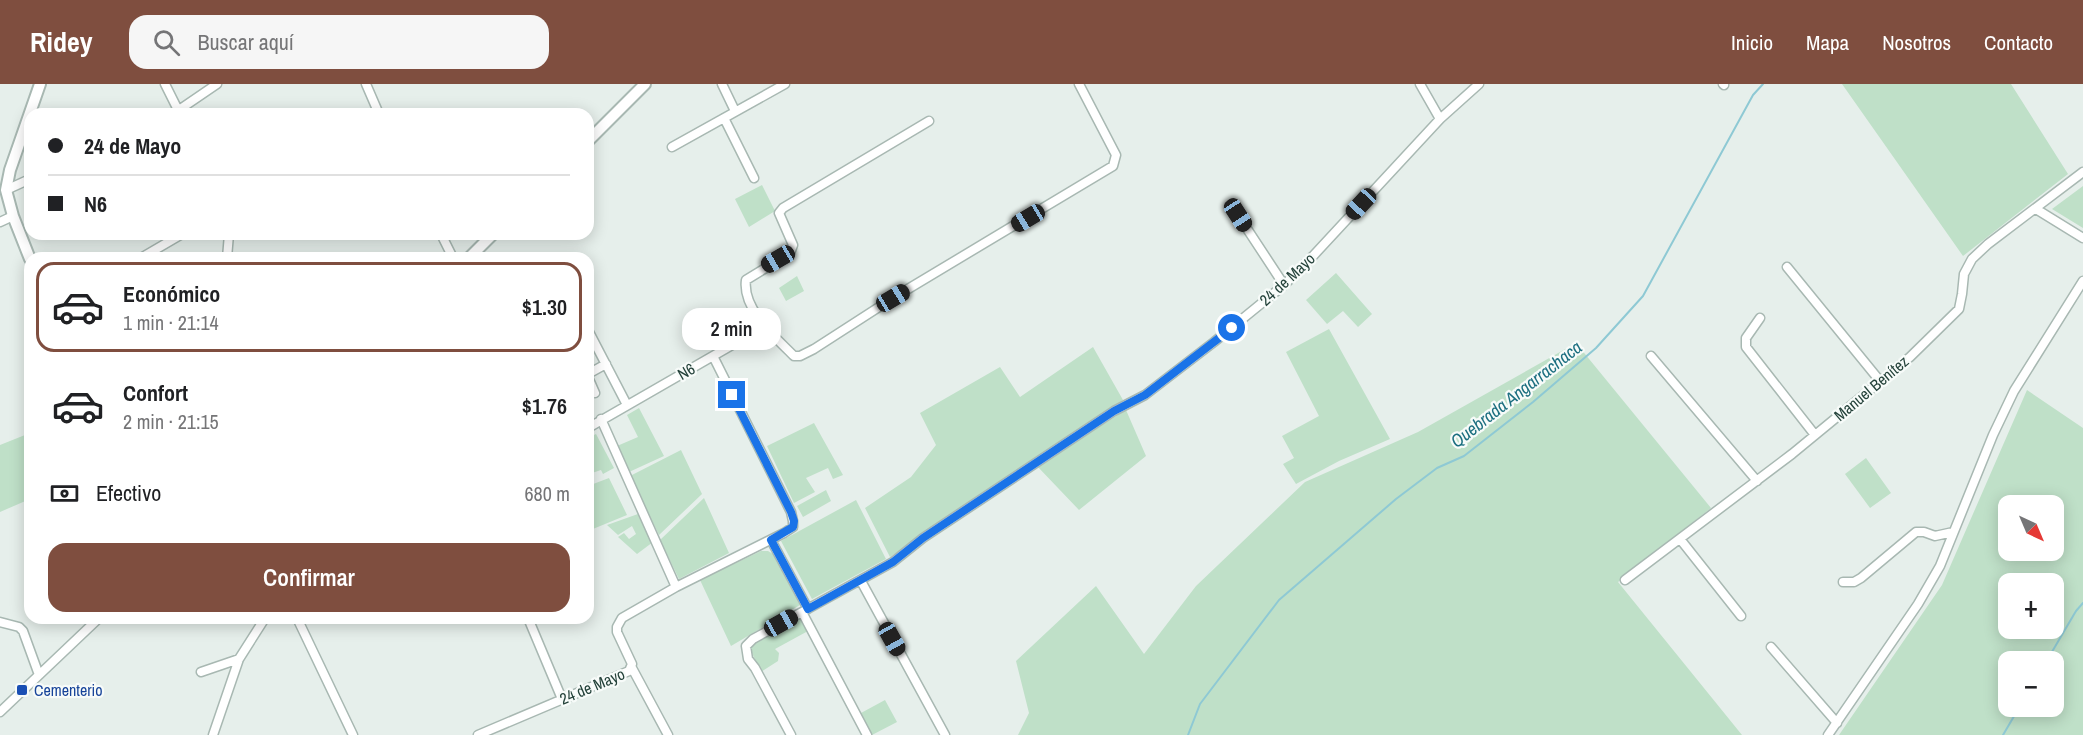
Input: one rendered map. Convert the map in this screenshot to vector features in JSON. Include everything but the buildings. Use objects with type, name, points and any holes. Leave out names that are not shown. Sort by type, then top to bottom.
[{"type":"street","points":[[32,108],[40,84]]},
{"type":"street","points":[[165,84],[175,108]]},
{"type":"street","points":[[184,108],[217,84]]},
{"type":"street","points":[[366,84],[376,108]]},
{"type":"street","points":[[594,135],[645,84]]},
{"type":"street","points":[[722,84],[735,111]]},
{"type":"street","points":[[672,147],[785,84]]},
{"type":"street","points":[[929,121],[783,208],[779,213],[793,245],[790,253],[746,280],[745,287],[751,304],[765,326],[794,356],[801,357],[893,298],[1113,166],[1116,155],[1079,84]]},
{"type":"street","points":[[1419,84],[1440,119]]},
{"type":"street","name":"24 de Mayo","points":[[791,735],[748,659],[746,646],[753,639],[893,562],[923,538],[1114,411],[1145,395],[1284,285],[1440,119],[1479,84]]},
{"type":"street","points":[[724,118],[754,178]]},
{"type":"street","points":[[24,130],[10,170],[6,190],[13,216],[27,252]]},
{"type":"street","name":"Manuel Benítez","points":[[1625,580],[1815,435],[1910,357],[1959,309],[1964,274],[1972,260],[1988,244],[2083,172]]},
{"type":"street","points":[[6,190],[24,182]]},
{"type":"street","points":[[2036,208],[2083,238]]},
{"type":"street","points":[[1238,215],[1284,285]]},
{"type":"street","points":[[0,222],[13,216]]},
{"type":"street","points":[[151,252],[172,240]]},
{"type":"street","points":[[475,252],[487,240]]},
{"type":"street","points":[[1787,267],[1880,381]]},
{"type":"street","points":[[1828,735],[1918,604],[1940,566],[1993,435],[2014,391],[2083,281]]},
{"type":"street","points":[[1760,318],[1746,338],[1746,347],[1815,435]]},
{"type":"street","points":[[713,356],[765,326]]},
{"type":"street","points":[[594,341],[627,405]]},
{"type":"street","name":"N6","points":[[594,424],[713,356],[794,521],[793,527],[771,540]]},
{"type":"street","points":[[1651,356],[1756,481]]},
{"type":"street","points":[[594,372],[606,364]]},
{"type":"street","points":[[601,419],[676,587],[771,540],[801,612],[867,735]]},
{"type":"street","points":[[1843,582],[1854,582],[1861,578],[1916,532],[1935,536],[1953,532]]},
{"type":"street","points":[[1680,539],[1741,616]]},
{"type":"street","points":[[861,581],[945,735]]},
{"type":"street","name":"24 de Mayo","points":[[478,735],[629,671],[632,668],[630,658],[617,632],[618,622],[621,618],[676,587]]},
{"type":"street","points":[[0,622],[18,627],[23,631],[39,675]]},
{"type":"street","points":[[0,712],[93,624]]},
{"type":"street","points":[[213,735],[239,659],[261,624]]},
{"type":"street","points":[[300,624],[353,735]]},
{"type":"street","points":[[531,624],[562,699]]},
{"type":"street","points":[[1771,647],[1837,723]]},
{"type":"street","points":[[201,672],[239,659]]},
{"type":"street","points":[[632,668],[668,735]]},
{"type":"green space","points":[[1842,84],[2011,84],[2068,174],[1963,256]]},
{"type":"green space","points":[[762,185],[775,211],[749,227],[735,199]]},
{"type":"green space","points":[[2083,186],[2083,228],[2052,209]]},
{"type":"green space","points":[[1336,273],[1372,314],[1358,327],[1343,311],[1327,324],[1306,300]]},
{"type":"green space","points":[[797,276],[804,291],[786,301],[779,288]]},
{"type":"green space","points":[[1329,329],[1390,439],[1339,461],[1296,484],[1283,464],[1294,458],[1282,436],[1319,416],[1286,352]]},
{"type":"green space","points":[[1576,343],[1711,508],[1618,582],[1742,735],[1018,735],[1029,713],[1016,661],[1096,586],[1144,654],[1196,586],[1305,482],[1418,432]]},
{"type":"green space","points":[[1093,347],[1123,400],[890,557],[865,508],[911,477],[936,445],[920,413],[1000,367],[1020,397]]},
{"type":"green space","points":[[2027,390],[2083,428],[2083,735],[1839,735],[1942,585]]},
{"type":"green space","points":[[639,408],[664,456],[629,472],[617,446],[638,437],[627,415]]},
{"type":"green space","points":[[1126,410],[1146,456],[1079,510],[1037,466]]},
{"type":"green space","points":[[814,423],[843,475],[833,479],[828,468],[806,478],[815,492],[794,503],[767,446]]},
{"type":"green space","points":[[596,434],[614,468],[603,474],[601,470],[594,472],[594,435]]},
{"type":"green space","points":[[24,435],[24,502],[0,512],[0,445]]},
{"type":"green space","points":[[681,450],[702,494],[659,535],[630,476]]},
{"type":"green space","points":[[1866,458],[1891,493],[1870,508],[1845,474]]},
{"type":"green space","points":[[609,478],[627,515],[594,529],[594,484]]},
{"type":"green space","points":[[826,490],[831,501],[803,517],[797,506]]},
{"type":"green space","points":[[704,498],[729,553],[679,579],[660,540]]},
{"type":"green space","points":[[856,500],[886,559],[812,599],[781,541]]},
{"type":"green space","points":[[638,514],[653,542],[637,554],[618,537],[624,533],[629,539],[636,534],[632,526],[618,535],[607,525]]},
{"type":"green space","points":[[761,551],[773,554],[800,605],[731,646],[700,580]]},
{"type":"green space","points":[[799,617],[808,631],[775,649],[779,653],[778,661],[761,672],[750,649],[761,637]]},
{"type":"green space","points":[[885,700],[897,722],[872,735],[861,713]]},
{"type":"waterway","name":"Quebrada Angarrachaca","points":[[1188,735],[1200,704],[1279,600],[1396,499],[1437,468],[1464,456],[1533,402],[1596,348],[1643,296],[1753,95],[1763,84]]},
{"type":"waterway","points":[[2052,651],[2083,603]]},
{"type":"waterway","points":[[2003,735],[2014,717]]},
{"type":"place","name":"Cementerio","points":[[22,690]]},
{"type":"route","points":[[732,395],[791,512],[793,527],[771,540],[808,609],[893,562],[923,538],[1114,411],[1145,395],[1232,328]]}]
